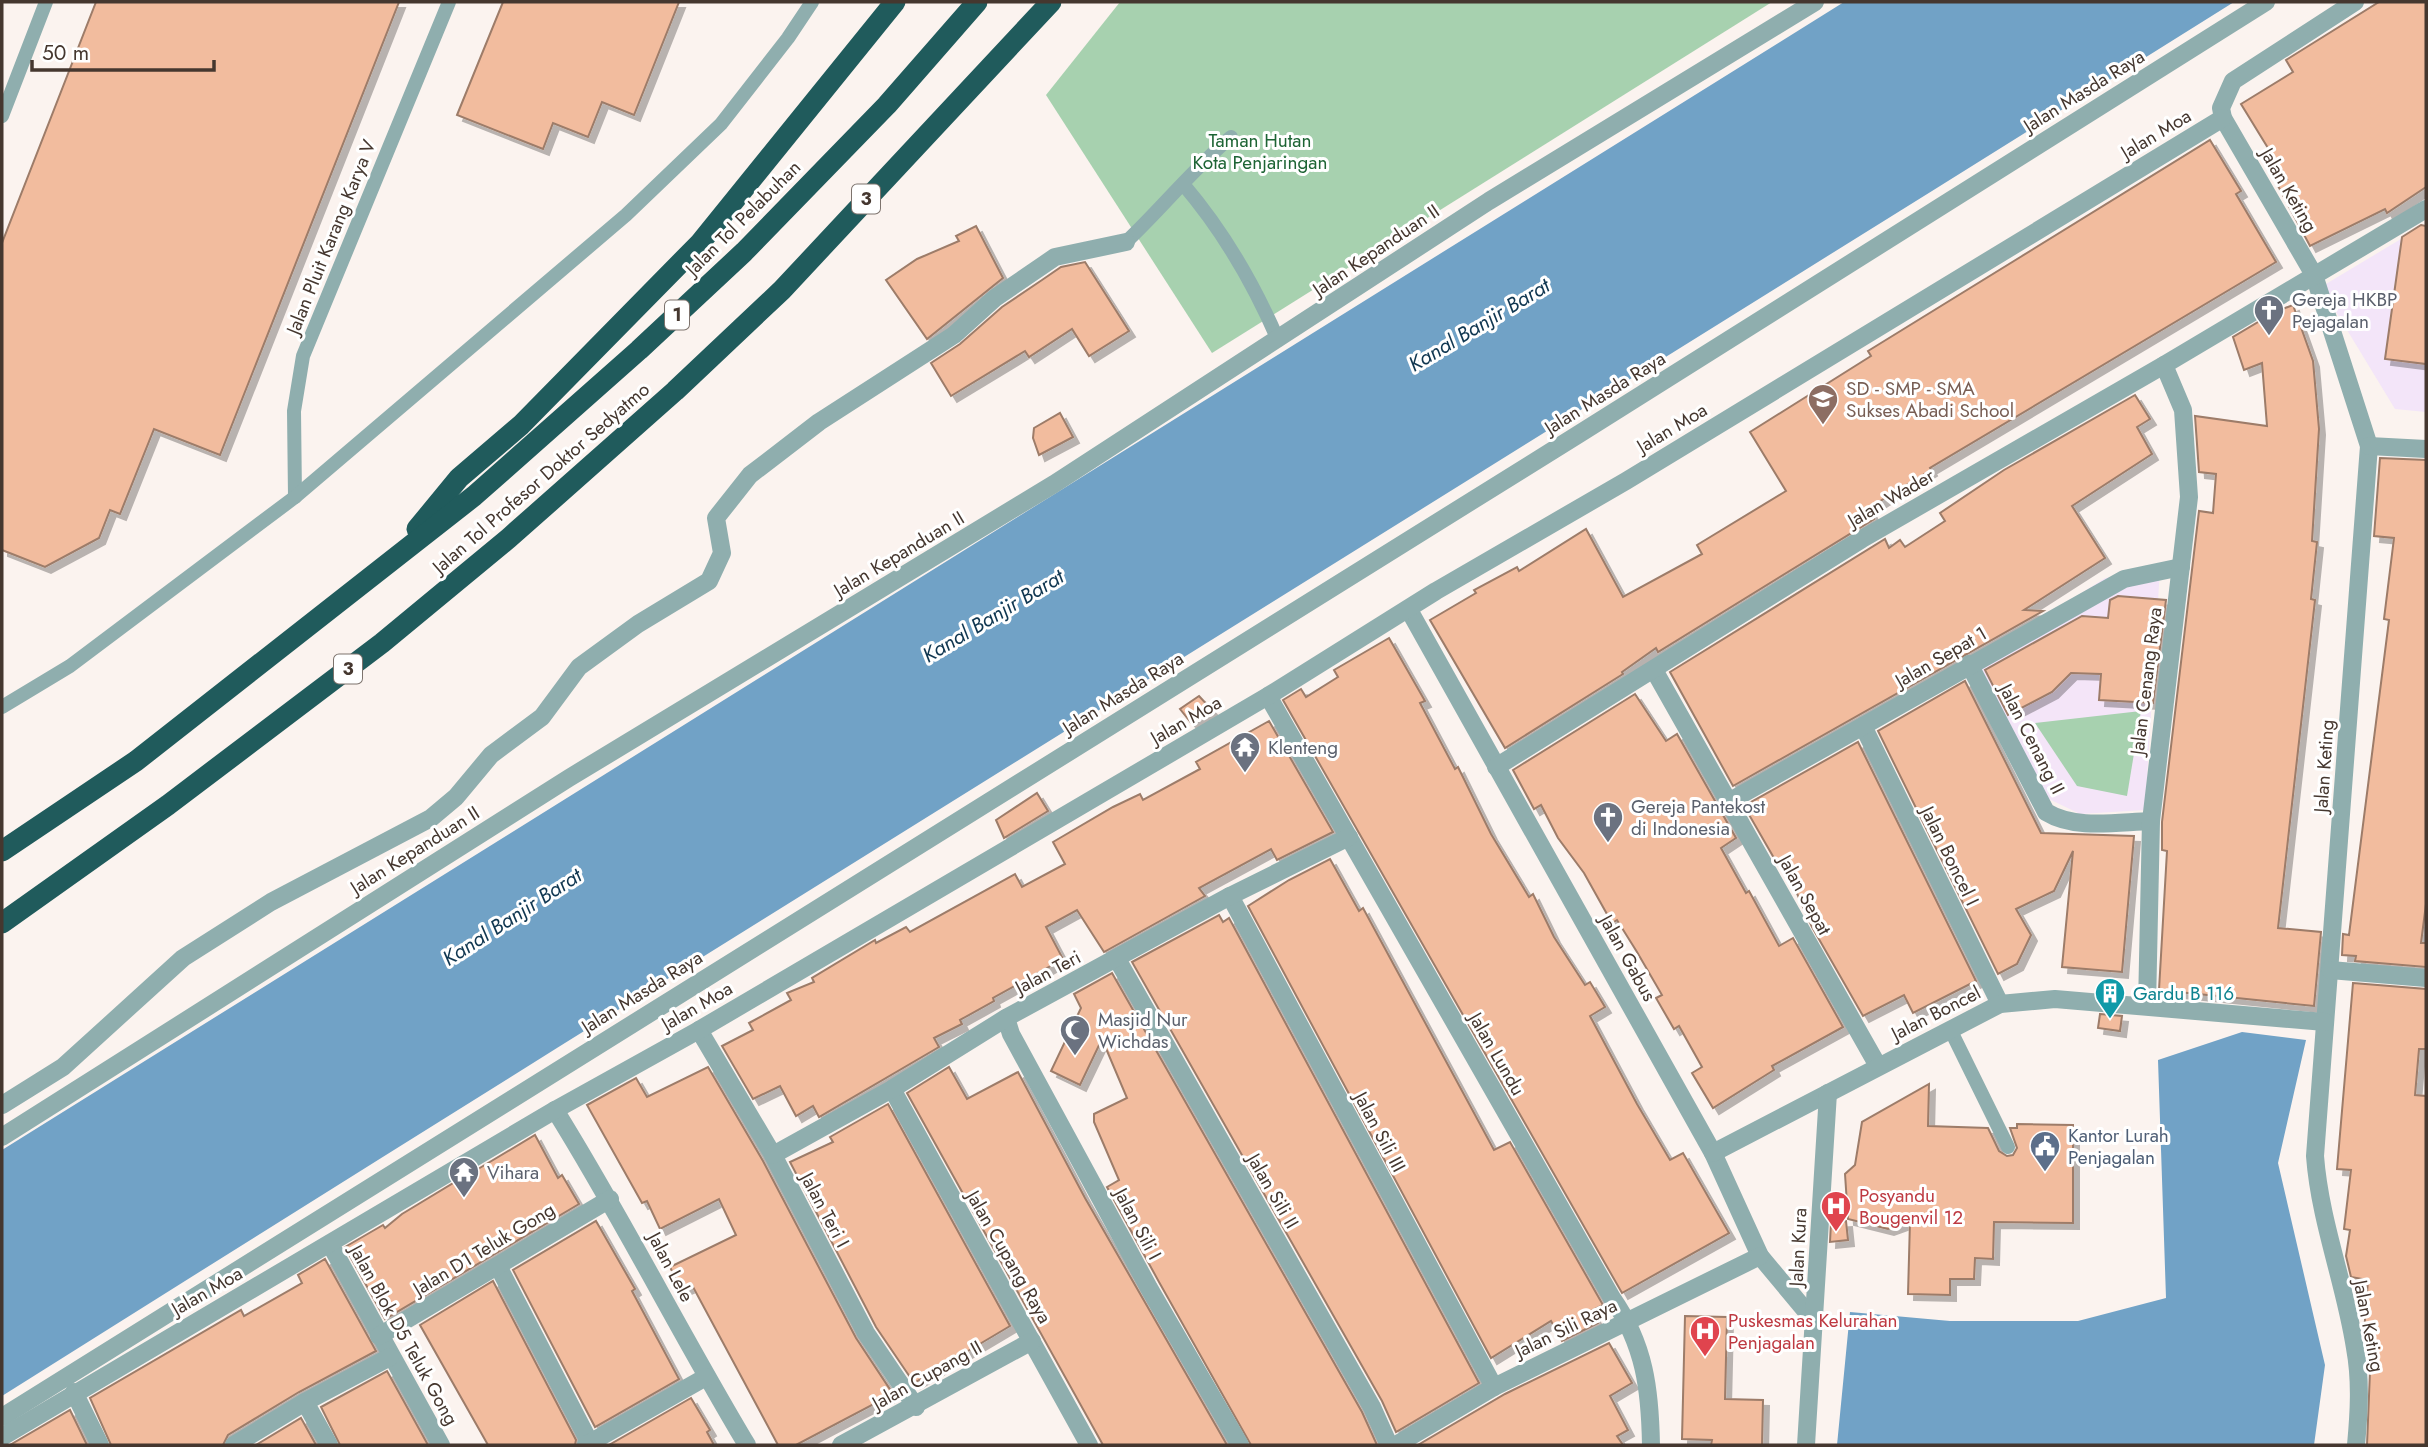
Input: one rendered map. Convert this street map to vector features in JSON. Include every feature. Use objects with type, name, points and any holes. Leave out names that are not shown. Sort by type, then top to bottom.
[{"type":"highway","points":[[2,851],[136,761],[394,557],[459,478],[522,425],[700,243],[895,2]]},
{"type":"highway","name":"Jalan Tol Pelabuhan","points":[[394,557],[474,496],[639,350],[753,242],[887,106],[977,2]]},
{"type":"highway","name":"Jalan Tol Profesor Doktor Sedyatmo","points":[[2,923],[168,805],[382,643],[509,538],[676,391],[782,290],[1051,2]]},
{"type":"street","name":"Jalan Kepanduan II","points":[[2,1138],[360,909],[1054,484],[1489,201],[1815,2]]},
{"type":"street","name":"Jalan Masda Raya","points":[[2,1417],[1591,427],[2266,2]]},
{"type":"street","name":"Jalan Moa","points":[[2,1437],[555,1110],[699,1030],[1268,696],[1436,591],[1626,481],[2222,118],[2221,108],[2233,81],[2355,2]]},
{"type":"street","name":"Jalan Keting","points":[[2222,118],[2314,275],[2369,446],[2315,1156],[2318,1191],[2355,1348],[2360,1401],[2356,1445]]},
{"type":"street","name":"Jalan Wader","points":[[1496,767],[1862,538],[2164,365],[2426,209]]},
{"type":"street","name":"Jalan Kepanduan II","points":[[2,1105],[63,1067],[183,958],[271,902],[431,818],[456,797],[491,755],[542,717],[579,667],[638,624],[709,581],[722,553],[716,518],[750,475],[819,422],[954,335],[995,298],[1055,257],[1126,242]]},
{"type":"street","name":"Jalan Cenang Raya","points":[[2147,1006],[2151,821],[2189,497],[2183,410],[2164,365]]},
{"type":"street","points":[[2369,446],[2426,449]]},
{"type":"street","name":"Jalan Sepat 1","points":[[1730,801],[2124,579],[2181,567]]},
{"type":"street","name":"Jalan Gabus","points":[[1409,610],[1713,1153],[1760,1256],[1815,1322]]},
{"type":"street","name":"Jalan Cenang II","points":[[1969,664],[2046,812],[2059,820],[2076,822],[2151,821]]},
{"type":"street","name":"Jalan Sepat","points":[[1654,670],[1730,801],[1851,1024],[1878,1066]]},
{"type":"street","name":"Jalan Lundu","points":[[1268,696],[1612,1298],[1628,1321],[1650,1391],[1651,1445]]},
{"type":"street","name":"Jalan Boncel I","points":[[1863,726],[2000,1004]]},
{"type":"street","name":"Jalan Teri","points":[[773,1154],[892,1088],[1006,1018],[1230,895],[1349,837]]},
{"type":"street","name":"Jalan Sili III","points":[[1230,895],[1494,1387]]},
{"type":"street","name":"Jalan Sili II","points":[[1117,959],[1365,1395],[1389,1445]]},
{"type":"street","points":[[2330,970],[2426,978]]},
{"type":"street","name":"Jalan Boncel","points":[[1713,1153],[2000,1004],[2055,999],[2325,1022]]},
{"type":"street","name":"Jalan Sili I","points":[[1006,1018],[1011,1034],[1149,1288],[1240,1445]]},
{"type":"street","name":"Jalan Teri I","points":[[699,1030],[773,1154],[866,1333],[916,1407]]},
{"type":"street","name":"Jalan Cupang Raya","points":[[892,1088],[1011,1309],[1032,1341],[1089,1445]]},
{"type":"street","name":"Jalan Kura","points":[[1807,1445],[1828,1093]]},
{"type":"street","name":"Jalan Lele","points":[[555,1110],[610,1199],[706,1377],[747,1445]]},
{"type":"street","name":"Jalan D1 Teluk Gong","points":[[379,1336],[610,1199]]},
{"type":"street","name":"Jalan Blok D5 Teluk Gong","points":[[330,1244],[390,1357],[441,1445]]},
{"type":"street","name":"Jalan Sili Raya","points":[[1396,1445],[1494,1387],[1760,1256]]},
{"type":"street","points":[[498,1265],[588,1444],[706,1377]]},
{"type":"street","name":"Jalan Cupang II","points":[[841,1445],[916,1407],[1032,1341]]},
{"type":"street","points":[[234,1445],[305,1402],[390,1357]]},
{"type":"street","points":[[74,1392],[100,1445]]},
{"type":"street","points":[[305,1402],[329,1445]]},
{"type":"lane","points":[[2,116],[46,2]]},
{"type":"lane","name":"Jalan Pluit Karang Karya V","points":[[295,497],[294,411],[303,356],[449,2]]},
{"type":"lane","points":[[2,707],[70,666],[295,497],[626,215],[711,133],[788,38],[812,2]]},
{"type":"lane","points":[[1126,242],[1201,162],[1231,137]]},
{"type":"lane","points":[[1183,184],[1215,222],[1252,282],[1278,340]]},
{"type":"lane","points":[[1950,1029],[2008,1147]]},
{"type":"shaded area","points":[[2426,224],[2426,412],[2395,409],[2321,287]]},
{"type":"shaded area","points":[[2160,569],[2145,810],[2080,814],[2049,799],[1975,661],[2105,578]]},
{"type":"green space","name":"Taman Hutan Kota Penjaringan","points":[[1120,2],[1772,2],[1212,353],[1046,95]]},
{"type":"green space","points":[[2141,711],[2127,796],[2077,786],[2035,723]]},
{"type":"water","name":"Kanal Banjir Barat","points":[[1844,2],[2234,2],[2,1396],[2,1150]]},
{"type":"water","points":[[2242,1032],[2306,1040],[2278,1163],[2325,1365],[2314,1445],[1837,1445],[1850,1312],[1950,1321],[2078,1321],[2166,1298],[2158,1060]]},
{"type":"building","points":[[96,2],[399,2],[220,455],[154,429],[120,514],[110,510],[99,538],[45,567],[2,550],[2,243]]},
{"type":"building","points":[[503,2],[679,2],[634,115],[602,102],[588,137],[553,123],[543,149],[457,115]]},
{"type":"building","points":[[2379,2],[2426,2],[2426,187],[2387,213],[2385,209],[2310,246],[2277,184],[2287,179],[2241,104],[2293,72],[2286,60]]},
{"type":"building","points":[[2210,140],[2241,191],[2236,194],[2276,262],[1930,468],[1931,470],[1869,508],[1874,519],[1658,652],[1656,648],[1622,672],[1623,674],[1505,748],[1430,620],[1476,593],[1474,590],[1517,567],[1519,571],[1586,529],[1623,597],[1702,554],[1697,545],[1786,491],[1750,432],[1871,356],[1868,351]]},
{"type":"building","points":[[2421,225],[2426,226],[2426,364],[2385,359],[2402,237]]},
{"type":"building","points":[[976,226],[1003,278],[927,339],[886,280],[917,259],[959,241],[956,236]]},
{"type":"building","points":[[1085,262],[1129,331],[1089,356],[1072,329],[1029,357],[1025,351],[951,396],[931,363],[960,344],[1002,307],[1061,267]]},
{"type":"building","points":[[2293,305],[2313,361],[2319,429],[2312,541],[2317,542],[2311,599],[2315,600],[2278,928],[2321,932],[2314,1006],[2159,990],[2167,851],[2162,850],[2162,822],[2199,511],[2213,513],[2216,474],[2199,472],[2195,416],[2267,426],[2262,363],[2244,370],[2233,337],[2275,312]]},
{"type":"building","points":[[2135,395],[2150,419],[2137,427],[2152,454],[2072,506],[2105,558],[2024,610],[2043,611],[1733,786],[1670,672],[1885,539],[1889,548],[1900,540],[1905,547],[1945,521],[1940,513],[2004,470]]},
{"type":"building","points":[[1060,413],[1073,437],[1039,455],[1033,438],[1034,428]]},
{"type":"building","points":[[2380,458],[2426,460],[2426,904],[2421,943],[2426,943],[2426,967],[2355,961],[2356,956],[2342,955],[2343,934],[2349,935],[2389,620],[2384,619],[2394,538],[2374,536]]},
{"type":"building","points":[[2118,596],[2166,600],[2153,703],[2099,700],[2101,674],[2071,673],[2052,692],[2008,715],[1985,670],[2082,616],[2108,618],[2110,600]]},
{"type":"building","points":[[1389,638],[1425,701],[1420,703],[1455,769],[1458,767],[1491,834],[1529,897],[1533,894],[1554,937],[1585,985],[1590,982],[1605,1007],[1590,1016],[1637,1104],[1670,1160],[1683,1153],[1729,1233],[1622,1293],[1283,700],[1301,689],[1306,697],[1338,677],[1334,670]]},
{"type":"building","points":[[1965,681],[2041,833],[2134,836],[2122,972],[2062,967],[2073,851],[2054,891],[2016,909],[2031,935],[2017,964],[1998,974],[1878,731]]},
{"type":"building","points":[[1635,694],[1666,741],[1677,734],[1736,838],[1721,848],[1746,893],[1749,891],[1779,946],[1793,938],[1843,1027],[1772,1066],[1774,1070],[1713,1108],[1692,1073],[1702,1067],[1679,1026],[1674,1029],[1656,998],[1662,995],[1637,952],[1617,920],[1612,923],[1584,873],[1558,838],[1541,805],[1534,809],[1513,770]]},
{"type":"building","points":[[1199,696],[1212,710],[1192,724],[1180,709]]},
{"type":"building","points":[[1269,721],[1333,832],[1277,860],[1271,849],[1199,888],[1205,896],[1104,952],[1077,910],[1046,927],[1063,959],[993,998],[994,1001],[960,1020],[962,1024],[934,1038],[939,1047],[819,1117],[813,1106],[796,1116],[780,1086],[753,1099],[722,1046],[753,1030],[749,1023],[791,1000],[787,993],[814,982],[812,978],[875,940],[876,943],[906,927],[910,932],[1015,874],[1022,887],[1065,864],[1053,842],[1113,807],[1140,794],[1143,800],[1200,769],[1196,762]]},
{"type":"building","points":[[1858,742],[1976,981],[1913,1013],[1904,995],[1863,1016],[1812,927],[1783,862],[1778,865],[1744,806]]},
{"type":"building","points":[[1037,793],[1048,811],[1004,838],[996,820]]},
{"type":"building","points":[[1330,859],[1359,911],[1363,908],[1494,1150],[1510,1142],[1603,1305],[1591,1311],[1598,1323],[1562,1341],[1551,1321],[1491,1358],[1248,906],[1289,880]]},
{"type":"building","points":[[1219,915],[1223,922],[1229,918],[1479,1383],[1396,1432],[1382,1401],[1132,962]]},
{"type":"building","points":[[1112,973],[1362,1412],[1377,1445],[1251,1445],[1159,1282],[1107,1187],[1119,1180],[1094,1122],[1094,1114],[1127,1098],[1102,1039],[1080,1085],[1051,1071],[1081,1008],[1074,994]]},
{"type":"building","points":[[2353,983],[2426,989],[2426,1049],[2419,1049],[2415,1095],[2426,1096],[2426,1445],[2367,1445],[2371,1347],[2366,1346],[2364,1333],[2368,1280],[2351,1277],[2346,1256],[2350,1230],[2344,1229],[2351,1170],[2337,1169]]},
{"type":"building","name":"Gardu B 116","points":[[2100,1014],[2122,1016],[2120,1031],[2098,1028]]},
{"type":"building","points":[[708,1067],[763,1161],[856,1338],[893,1394],[796,1445],[778,1445],[692,1285],[681,1290],[670,1267],[736,1235],[719,1199],[660,1229],[647,1201],[642,1203],[587,1105],[636,1078],[647,1097]]},
{"type":"building","points":[[949,1067],[967,1099],[1018,1072],[1085,1198],[1227,1445],[1103,1445],[907,1093]]},
{"type":"building","points":[[1929,1084],[1928,1126],[1988,1128],[1999,1151],[2007,1156],[2013,1155],[2017,1148],[2010,1128],[2017,1128],[2017,1124],[2073,1125],[2073,1223],[1994,1222],[1993,1259],[1975,1258],[1974,1279],[1950,1279],[1950,1295],[1908,1294],[1910,1221],[1888,1229],[1848,1219],[1845,1174],[1855,1165],[1862,1122]]},
{"type":"building","points":[[888,1104],[1010,1326],[914,1383],[876,1327],[790,1162],[833,1142],[830,1137]]},
{"type":"building","points":[[535,1135],[558,1178],[562,1175],[579,1204],[385,1319],[345,1247],[383,1225],[385,1228],[402,1214],[455,1182],[476,1177],[473,1172]]},
{"type":"building","points":[[596,1221],[635,1289],[632,1291],[679,1379],[595,1427],[513,1270]]},
{"type":"building","points":[[1846,1221],[1848,1240],[1830,1242],[1831,1222]]},
{"type":"building","points":[[325,1259],[376,1351],[299,1392],[228,1435],[223,1445],[111,1445],[90,1398],[241,1310],[244,1316],[302,1283],[298,1275]]},
{"type":"building","points":[[493,1281],[576,1440],[575,1445],[488,1445],[420,1325]]},
{"type":"building","name":"Puskesmas Kelurahan Penjagalan","points":[[1685,1316],[1727,1317],[1725,1399],[1763,1400],[1762,1445],[1711,1445],[1712,1440],[1682,1439]]},
{"type":"building","points":[[1609,1343],[1632,1383],[1610,1396],[1628,1430],[1617,1436],[1623,1445],[1418,1445],[1505,1394]]},
{"type":"building","points":[[387,1371],[428,1445],[340,1445],[321,1407]]},
{"type":"building","points":[[691,1398],[710,1430],[707,1432],[714,1445],[609,1445]]},
{"type":"building","points":[[70,1410],[87,1445],[10,1445]]},
{"type":"building","points":[[301,1418],[316,1445],[256,1445]]},
{"type":"place","name":"Gereja HKBP Pejagalan","points":[[2269,337]]},
{"type":"place","name":"SD - SMP - SMA Sukses Abadi School","points":[[1823,426]]},
{"type":"place","name":"Klenteng","points":[[1245,774]]},
{"type":"place","name":"Gereja Pantekost di Indonesia","points":[[1608,844]]},
{"type":"place","name":"Gardu B 116","points":[[2110,1020]]},
{"type":"place","name":"Masjid Nur Wichdas","points":[[1075,1057]]},
{"type":"place","name":"Kantor Lurah Penjagalan","points":[[2045,1173]]},
{"type":"place","name":"Vihara","points":[[464,1199]]},
{"type":"place","name":"Posyandu Bougenvil 12","points":[[1836,1233]]},
{"type":"place","name":"Puskesmas Kelurahan Penjagalan","points":[[1705,1358]]}]
